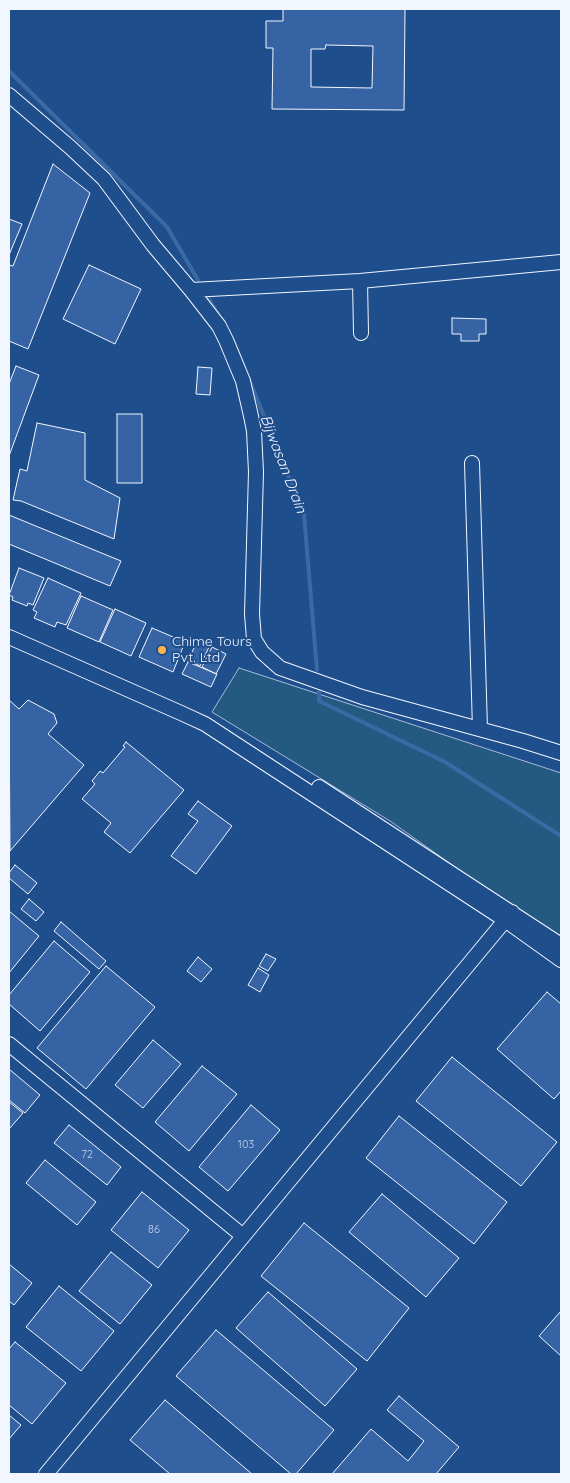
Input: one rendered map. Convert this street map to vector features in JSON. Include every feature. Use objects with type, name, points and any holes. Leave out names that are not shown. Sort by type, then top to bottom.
[{"type":"street","points":[[9,95],[104,179],[153,245],[219,326],[226,340],[243,382],[254,431],[256,472],[252,614],[254,639],[262,652],[280,668],[362,697],[561,753]]},
{"type":"street","points":[[190,290],[360,281],[561,262]]},
{"type":"street","points":[[360,281],[361,333]]},
{"type":"street","points":[[472,464],[480,729]]},
{"type":"street","points":[[9,626],[194,708],[508,916],[561,960]]},
{"type":"street","points":[[9,637],[205,724],[508,916],[561,945]]},
{"type":"street","points":[[46,1474],[508,916]]},
{"type":"street","points":[[9,1044],[243,1236]]},
{"type":"shaded area","points":[[239,668],[561,773],[561,942],[390,821],[212,712]]},
{"type":"building","points":[[283,9],[405,9],[404,110],[272,109],[273,48],[266,48],[266,21],[283,21]],"holes":[[[326,45],[373,46],[372,88],[311,87],[311,49],[325,49]]]},
{"type":"building","points":[[53,164],[90,193],[28,349],[9,341],[9,265],[13,266]]},
{"type":"building","points":[[9,219],[22,224],[9,255]]},
{"type":"building","points":[[89,265],[141,289],[115,344],[63,319]]},
{"type":"building","points":[[452,318],[486,319],[486,334],[479,334],[479,341],[461,341],[461,334],[452,334]]},
{"type":"building","points":[[16,366],[39,375],[9,456],[9,384]]},
{"type":"building","points":[[198,367],[212,368],[210,395],[196,394]]},
{"type":"building","points":[[117,414],[142,414],[142,483],[117,483]]},
{"type":"building","points":[[37,423],[85,433],[85,480],[120,498],[114,539],[21,501],[13,500],[20,469],[27,471]]},
{"type":"building","points":[[9,515],[121,561],[110,586],[9,544]]},
{"type":"building","points":[[19,568],[44,578],[33,605],[28,603],[27,606],[12,600],[13,597],[9,595]]},
{"type":"building","points":[[48,578],[81,593],[66,625],[57,622],[55,627],[34,618],[37,612],[33,610]]},
{"type":"building","points":[[81,596],[113,610],[99,642],[67,628]]},
{"type":"building","points":[[115,609],[146,623],[131,656],[100,642]]},
{"type":"building","name":"Chime Tours Pvt. Ltd","points":[[152,628],[185,642],[173,672],[139,657]]},
{"type":"building","points":[[197,642],[209,647],[200,666],[188,660]]},
{"type":"building","points":[[212,647],[226,654],[216,674],[202,667]]},
{"type":"building","points":[[188,662],[217,674],[211,687],[182,674]]},
{"type":"building","points":[[9,700],[19,709],[28,700],[54,714],[57,723],[48,734],[84,765],[10,851]]},
{"type":"building","points":[[126,742],[184,790],[130,853],[104,832],[111,823],[82,799],[95,784],[92,781],[100,771],[103,773],[125,747],[123,746]]},
{"type":"building","points":[[198,801],[232,826],[196,874],[171,856],[198,821],[188,814]]},
{"type":"building","points":[[15,865],[37,883],[28,894],[9,878],[9,873]]},
{"type":"building","points":[[29,899],[44,912],[36,921],[21,909]]},
{"type":"building","points":[[9,911],[39,936],[9,973]]},
{"type":"building","points":[[61,922],[106,961],[99,969],[54,931]]},
{"type":"building","points":[[54,941],[90,972],[40,1031],[9,1004],[9,995]]},
{"type":"building","points":[[266,954],[276,959],[268,971],[259,966]]},
{"type":"building","points":[[198,957],[212,969],[201,982],[187,971]]},
{"type":"building","points":[[106,966],[155,1007],[86,1089],[37,1048]]},
{"type":"building","points":[[258,968],[269,975],[260,992],[248,985]]},
{"type":"building","points":[[547,992],[561,1004],[561,1091],[554,1099],[497,1049]]},
{"type":"building","points":[[153,1040],[181,1064],[143,1108],[115,1085]]},
{"type":"building","points":[[452,1057],[557,1142],[521,1186],[416,1101]]},
{"type":"building","points":[[202,1066],[237,1094],[189,1151],[155,1122]]},
{"type":"building","points":[[9,1069],[40,1095],[25,1113],[9,1100]]},
{"type":"building","points":[[9,1102],[23,1113],[9,1129]]},
{"type":"building","points":[[251,1105],[280,1130],[228,1191],[199,1167]]},
{"type":"building","points":[[399,1116],[507,1202],[474,1244],[366,1158]]},
{"type":"building","points":[[69,1125],[121,1167],[107,1185],[54,1143]]},
{"type":"building","points":[[45,1160],[96,1202],[77,1225],[26,1183]]},
{"type":"building","points":[[142,1192],[189,1230],[158,1268],[111,1230]]},
{"type":"building","points":[[382,1194],[459,1258],[426,1297],[349,1232]]},
{"type":"building","points":[[304,1223],[409,1308],[367,1361],[261,1276]]},
{"type":"building","points":[[111,1252],[152,1285],[120,1324],[79,1291]]},
{"type":"building","points":[[9,1264],[32,1283],[14,1305],[9,1301]]},
{"type":"building","points":[[59,1286],[114,1331],[81,1371],[26,1327]]},
{"type":"building","points":[[268,1292],[357,1369],[325,1406],[236,1328]]},
{"type":"building","points":[[561,1311],[561,1356],[539,1336]]},
{"type":"building","points":[[216,1330],[334,1430],[296,1474],[291,1474],[176,1376]]},
{"type":"building","points":[[15,1342],[66,1383],[32,1424],[9,1405],[9,1349]]},
{"type":"building","points":[[399,1396],[459,1447],[436,1474],[332,1474],[371,1429],[408,1461],[424,1441],[387,1410]]},
{"type":"building","points":[[165,1400],[252,1474],[170,1474],[130,1440]]},
{"type":"building","points":[[9,1415],[21,1425],[9,1439]]},
{"type":"waterway","name":"Bijwasan Drain","points":[[9,71],[167,227],[198,280]]},
{"type":"waterway","name":"Bijwasan Drain","points":[[209,299],[218,314]]},
{"type":"waterway","name":"Bijwasan Drain","points":[[233,340],[304,514],[317,670]]},
{"type":"waterway","name":"Bijwasan Drain","points":[[319,692],[319,701],[445,762],[561,836]]},
{"type":"place","name":"Chime Tours Pvt. Ltd","points":[[162,650]]}]
